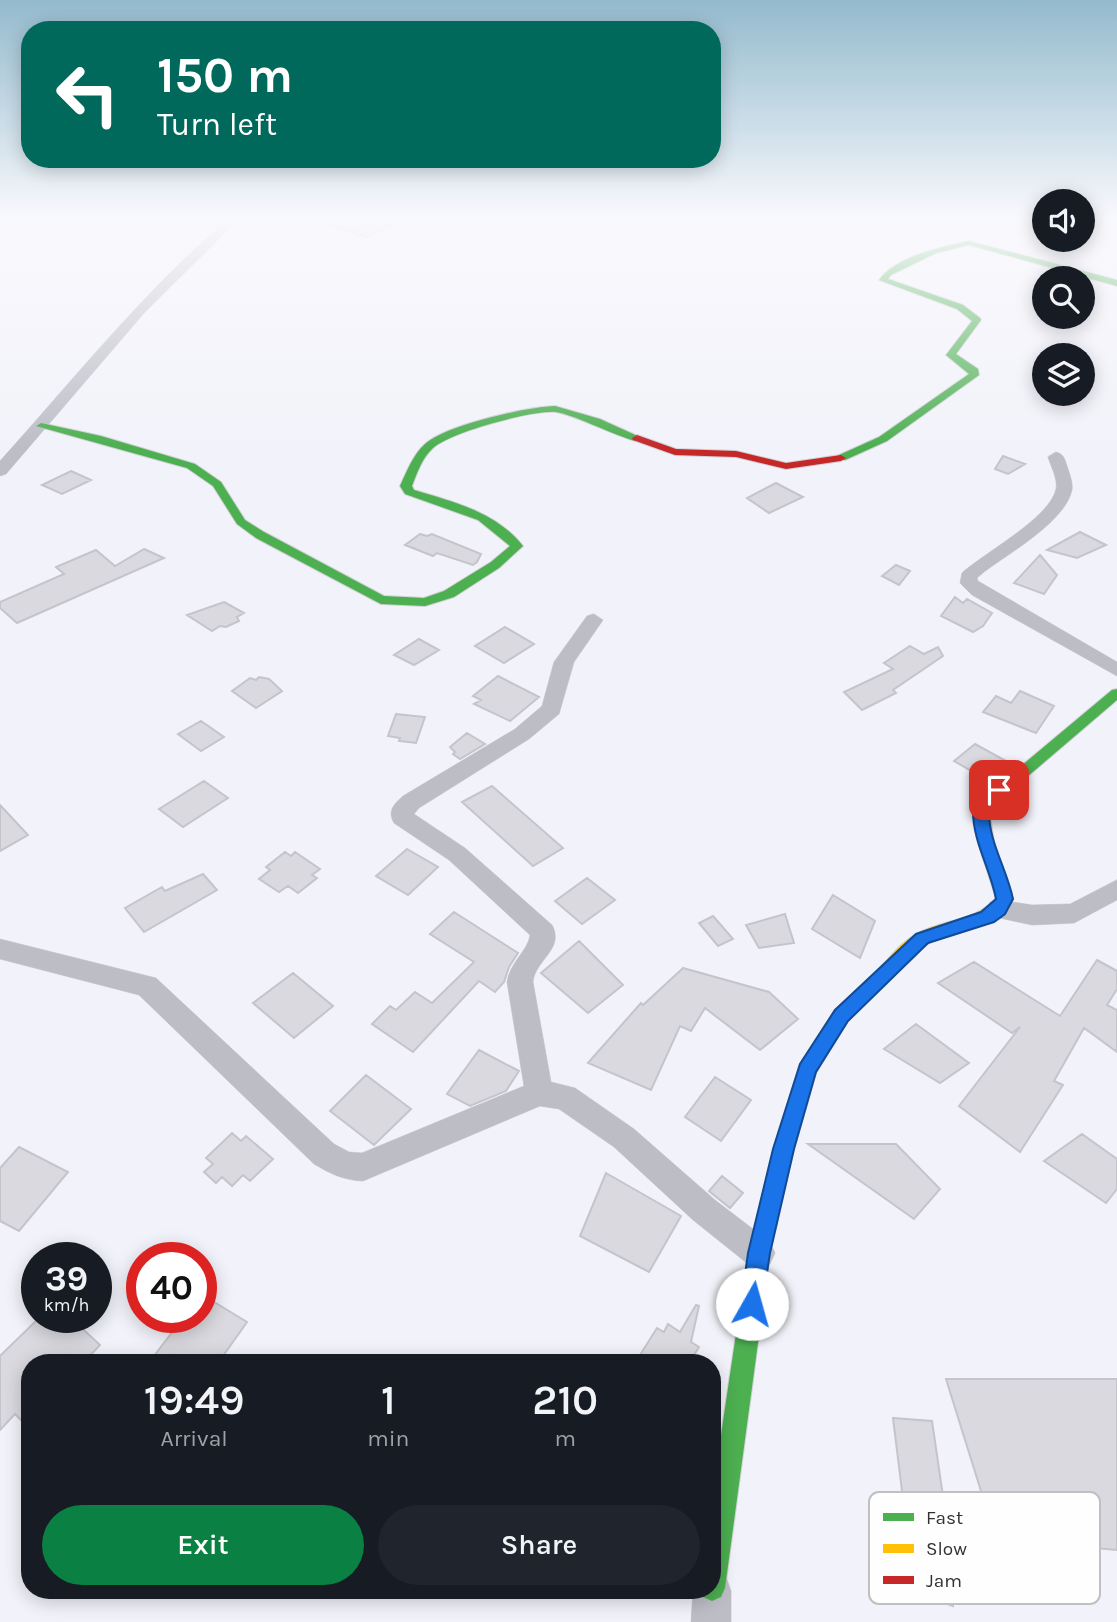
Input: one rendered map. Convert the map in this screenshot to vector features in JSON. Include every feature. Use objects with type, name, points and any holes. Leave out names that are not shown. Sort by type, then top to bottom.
[{"type":"street","points":[[4,461],[41,426],[152,297]]},
{"type":"street","points":[[41,426],[97,438],[191,466],[217,484],[241,522],[260,535],[381,600],[425,602],[449,594],[506,557],[517,546],[506,532],[468,510],[409,492],[406,486],[420,456],[432,443],[451,434],[522,413],[553,409],[596,419],[652,445],[675,452],[736,454],[786,466],[834,461],[853,455],[883,439],[974,375],[975,371],[951,355],[977,320],[960,307],[931,297]]},
{"type":"street","points":[[1056,457],[1064,490],[1058,501],[1021,537],[978,567],[968,577],[969,583],[989,598],[1117,670]]},
{"type":"street","points":[[539,1093],[521,999],[520,975],[528,959],[541,947],[543,932],[457,854],[402,817],[403,809],[411,802],[522,734],[552,709],[564,662],[594,620]]},
{"type":"street","points":[[721,1529],[759,1253],[784,1149],[807,1070],[841,1016],[922,939],[987,917],[999,909],[1004,899],[1000,876],[980,829],[981,808],[1117,692]]},
{"type":"street","points":[[999,909],[1032,915],[1074,913],[1117,889]]},
{"type":"street","points":[[0,949],[147,986],[324,1154],[345,1166],[363,1167],[539,1093],[565,1097],[624,1138],[704,1210],[759,1253]]},
{"type":"street","points":[[711,1622],[712,1599]]},
{"type":"building","points":[[1003,456],[1025,464],[1008,474],[995,469]]},
{"type":"building","points":[[71,471],[91,480],[62,494],[42,485]]},
{"type":"building","points":[[776,483],[803,497],[769,513],[747,498]]},
{"type":"building","points":[[1080,532],[1106,545],[1077,558],[1047,550]]},
{"type":"building","points":[[420,534],[432,534],[481,554],[473,565],[437,553],[433,556],[405,545]]},
{"type":"building","points":[[144,549],[164,558],[17,623],[0,608],[0,602],[64,574],[56,567],[96,550],[115,566]]},
{"type":"building","points":[[1040,555],[1057,575],[1044,594],[1014,583]]},
{"type":"building","points":[[896,565],[910,571],[899,585],[882,576]]},
{"type":"building","points":[[955,597],[963,603],[967,599],[992,613],[983,626],[973,632],[941,616]]},
{"type":"building","points":[[224,602],[244,613],[237,617],[239,621],[226,627],[220,626],[212,631],[187,615]]},
{"type":"building","points":[[505,627],[534,644],[504,663],[475,646]]},
{"type":"building","points":[[419,639],[439,650],[414,665],[394,655]]},
{"type":"building","points":[[910,646],[924,654],[938,647],[943,656],[893,690],[896,693],[862,710],[844,692],[893,669],[884,663]]},
{"type":"building","points":[[498,676],[539,697],[510,721],[474,704],[481,700],[473,696]]},
{"type":"building","points":[[259,677],[269,679],[282,691],[256,708],[232,691],[250,678],[256,680]]},
{"type":"building","points":[[1020,691],[1054,706],[1036,733],[983,712],[996,696],[1011,703]]},
{"type":"building","points":[[396,714],[425,717],[416,743],[399,741],[400,738],[388,736]]},
{"type":"building","points":[[201,721],[224,737],[201,751],[178,734]]},
{"type":"building","points":[[467,733],[485,744],[460,759],[453,754],[455,752],[450,747]]},
{"type":"building","points":[[975,744],[1006,761],[985,779],[954,761]]},
{"type":"building","points":[[204,781],[228,798],[183,827],[159,809]]},
{"type":"building","points":[[492,786],[563,848],[533,866],[462,802]]},
{"type":"building","points":[[0,805],[28,835],[0,851]]},
{"type":"building","points":[[407,849],[438,867],[408,895],[376,876]]},
{"type":"building","points":[[285,852],[291,856],[295,852],[320,869],[312,875],[317,878],[298,893],[288,886],[279,892],[259,879],[270,870],[266,867]]},
{"type":"building","points":[[203,874],[217,890],[144,932],[125,908],[162,887],[165,891]]},
{"type":"building","points":[[587,878],[615,900],[582,924],[555,901]]},
{"type":"building","points":[[833,895],[875,921],[860,958],[812,929]]},
{"type":"building","points":[[454,912],[518,953],[504,982],[495,992],[479,981],[413,1052],[372,1024],[390,1006],[396,1010],[415,992],[432,1003],[474,962],[430,934]]},
{"type":"building","points":[[785,914],[794,943],[759,948],[746,925]]},
{"type":"building","points":[[713,916],[733,939],[718,946],[699,923]]},
{"type":"building","points":[[579,941],[623,985],[588,1013],[541,973]]},
{"type":"building","points":[[1097,960],[1117,971],[1117,989],[1107,1005],[1117,1010],[1117,1052],[1084,1028],[1054,1081],[1063,1085],[1020,1152],[959,1106],[1020,1027],[1012,1033],[938,983],[974,962],[1060,1016]]},
{"type":"building","points":[[683,968],[769,992],[798,1019],[760,1050],[705,1008],[691,1031],[680,1026],[651,1090],[588,1063],[641,1003],[643,1005]]},
{"type":"building","points":[[293,973],[333,1006],[294,1038],[253,1003]]},
{"type":"building","points":[[916,1024],[969,1063],[940,1083],[884,1049]]},
{"type":"building","points":[[479,1050],[519,1071],[506,1091],[470,1106],[447,1094]]},
{"type":"building","points":[[366,1075],[411,1109],[374,1145],[330,1111]]},
{"type":"building","points":[[715,1077],[751,1100],[721,1141],[685,1117]]},
{"type":"building","points":[[232,1133],[241,1141],[246,1136],[273,1159],[250,1181],[243,1175],[232,1186],[222,1177],[216,1183],[204,1172],[213,1164],[206,1158]]},
{"type":"building","points":[[1082,1134],[1117,1159],[1117,1189],[1106,1203],[1044,1161]]},
{"type":"building","points":[[808,1144],[896,1144],[940,1189],[914,1219]]},
{"type":"building","points":[[19,1147],[68,1172],[19,1231],[0,1221],[0,1168]]},
{"type":"building","points":[[606,1173],[681,1216],[649,1272],[580,1236]]},
{"type":"building","points":[[722,1176],[743,1193],[730,1208],[709,1191]]},
{"type":"building","points":[[217,1304],[247,1322],[224,1354],[156,1354],[172,1333],[217,1333]]},
{"type":"building","points":[[696,1305],[699,1306],[691,1342],[699,1347],[695,1354],[641,1354],[657,1328],[664,1332],[668,1324],[680,1332]]},
{"type":"building","points":[[24,1333],[87,1333],[100,1345],[92,1354],[21,1354],[21,1420],[15,1414],[0,1430],[0,1356]]},
{"type":"building","points":[[946,1379],[1117,1379],[1117,1550],[1100,1548],[1100,1492],[981,1492]]},
{"type":"building","points":[[893,1418],[932,1421],[942,1492],[902,1492]]},
{"type":"traffic: fast","points":[[841,458],[883,439],[974,375],[975,371],[951,355],[977,320],[960,307],[931,297]]},
{"type":"traffic: fast","points":[[41,426],[97,438],[191,466],[217,484],[241,522],[260,535],[381,600],[425,602],[449,594],[495,565],[517,546],[495,525],[482,518],[409,492],[406,486],[423,453],[431,444],[491,421],[545,409],[587,417],[637,438]]},
{"type":"traffic: fast","points":[[995,796],[1117,693]]},
{"type":"traffic: fast","points":[[721,1524],[759,1253],[784,1149],[807,1070],[841,1016],[882,977]]},
{"type":"traffic: slow","points":[[882,977],[922,939],[978,920],[988,915],[1005,899],[986,843],[981,808],[995,796]]},
{"type":"traffic: jam","points":[[637,438],[675,452],[736,454],[786,466],[841,458]]},
{"type":"route","points":[[752,1304],[759,1253],[784,1149],[807,1070],[841,1016],[922,939],[987,917],[999,909],[1004,899],[1000,876],[980,829],[981,808],[999,790]]}]
